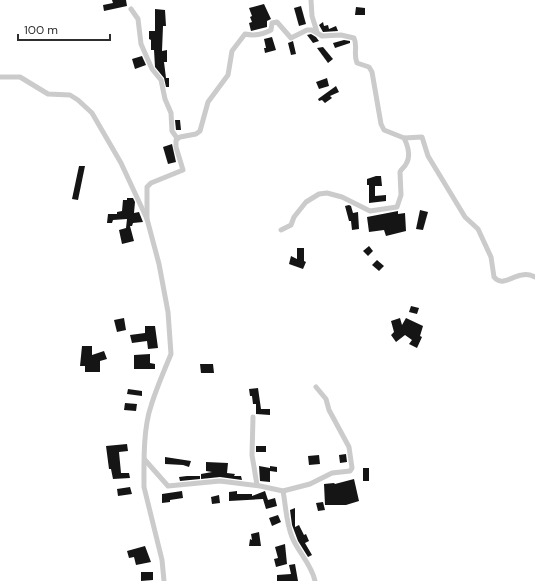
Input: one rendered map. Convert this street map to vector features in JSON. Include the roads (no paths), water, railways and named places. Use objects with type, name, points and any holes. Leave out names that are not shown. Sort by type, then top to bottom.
[{"type":"street","points":[[311,0],[312,16],[317,32]]},
{"type":"street","points":[[130,9],[138,19],[141,44],[152,69],[161,80],[165,99],[171,113],[172,131],[177,138],[176,147],[183,170],[149,185],[147,190],[147,219]]},
{"type":"street","points":[[177,138],[196,134],[200,131],[208,102],[228,75],[232,52],[245,34],[254,36],[269,32],[274,22],[280,24],[288,37],[307,30],[317,32],[322,36],[341,35],[354,38],[356,42],[355,58],[357,63],[369,67],[372,72],[381,124],[384,130],[404,138],[420,136],[423,138],[428,156],[465,217],[478,229],[491,257],[492,268],[497,281],[506,281],[522,275],[535,277]]},
{"type":"street","points":[[0,78],[20,77],[48,94],[70,96],[78,100],[92,113],[121,163],[147,219],[159,264],[171,345],[171,354],[150,407],[144,487],[162,560],[164,581]]},
{"type":"street","points":[[281,230],[291,225],[294,222],[294,217],[306,202],[319,194],[327,193],[342,197],[370,211],[397,207],[401,195],[400,172],[407,164],[408,159],[408,146],[404,138]]},
{"type":"street","points":[[145,460],[168,486],[220,481],[257,485],[283,491],[310,484],[332,473],[350,471],[352,468],[349,447],[329,410],[326,399],[316,387]]},
{"type":"street","points":[[253,417],[252,448],[257,485]]},
{"type":"street","points":[[283,491],[286,520],[292,537],[305,562],[314,572],[316,581]]}]
